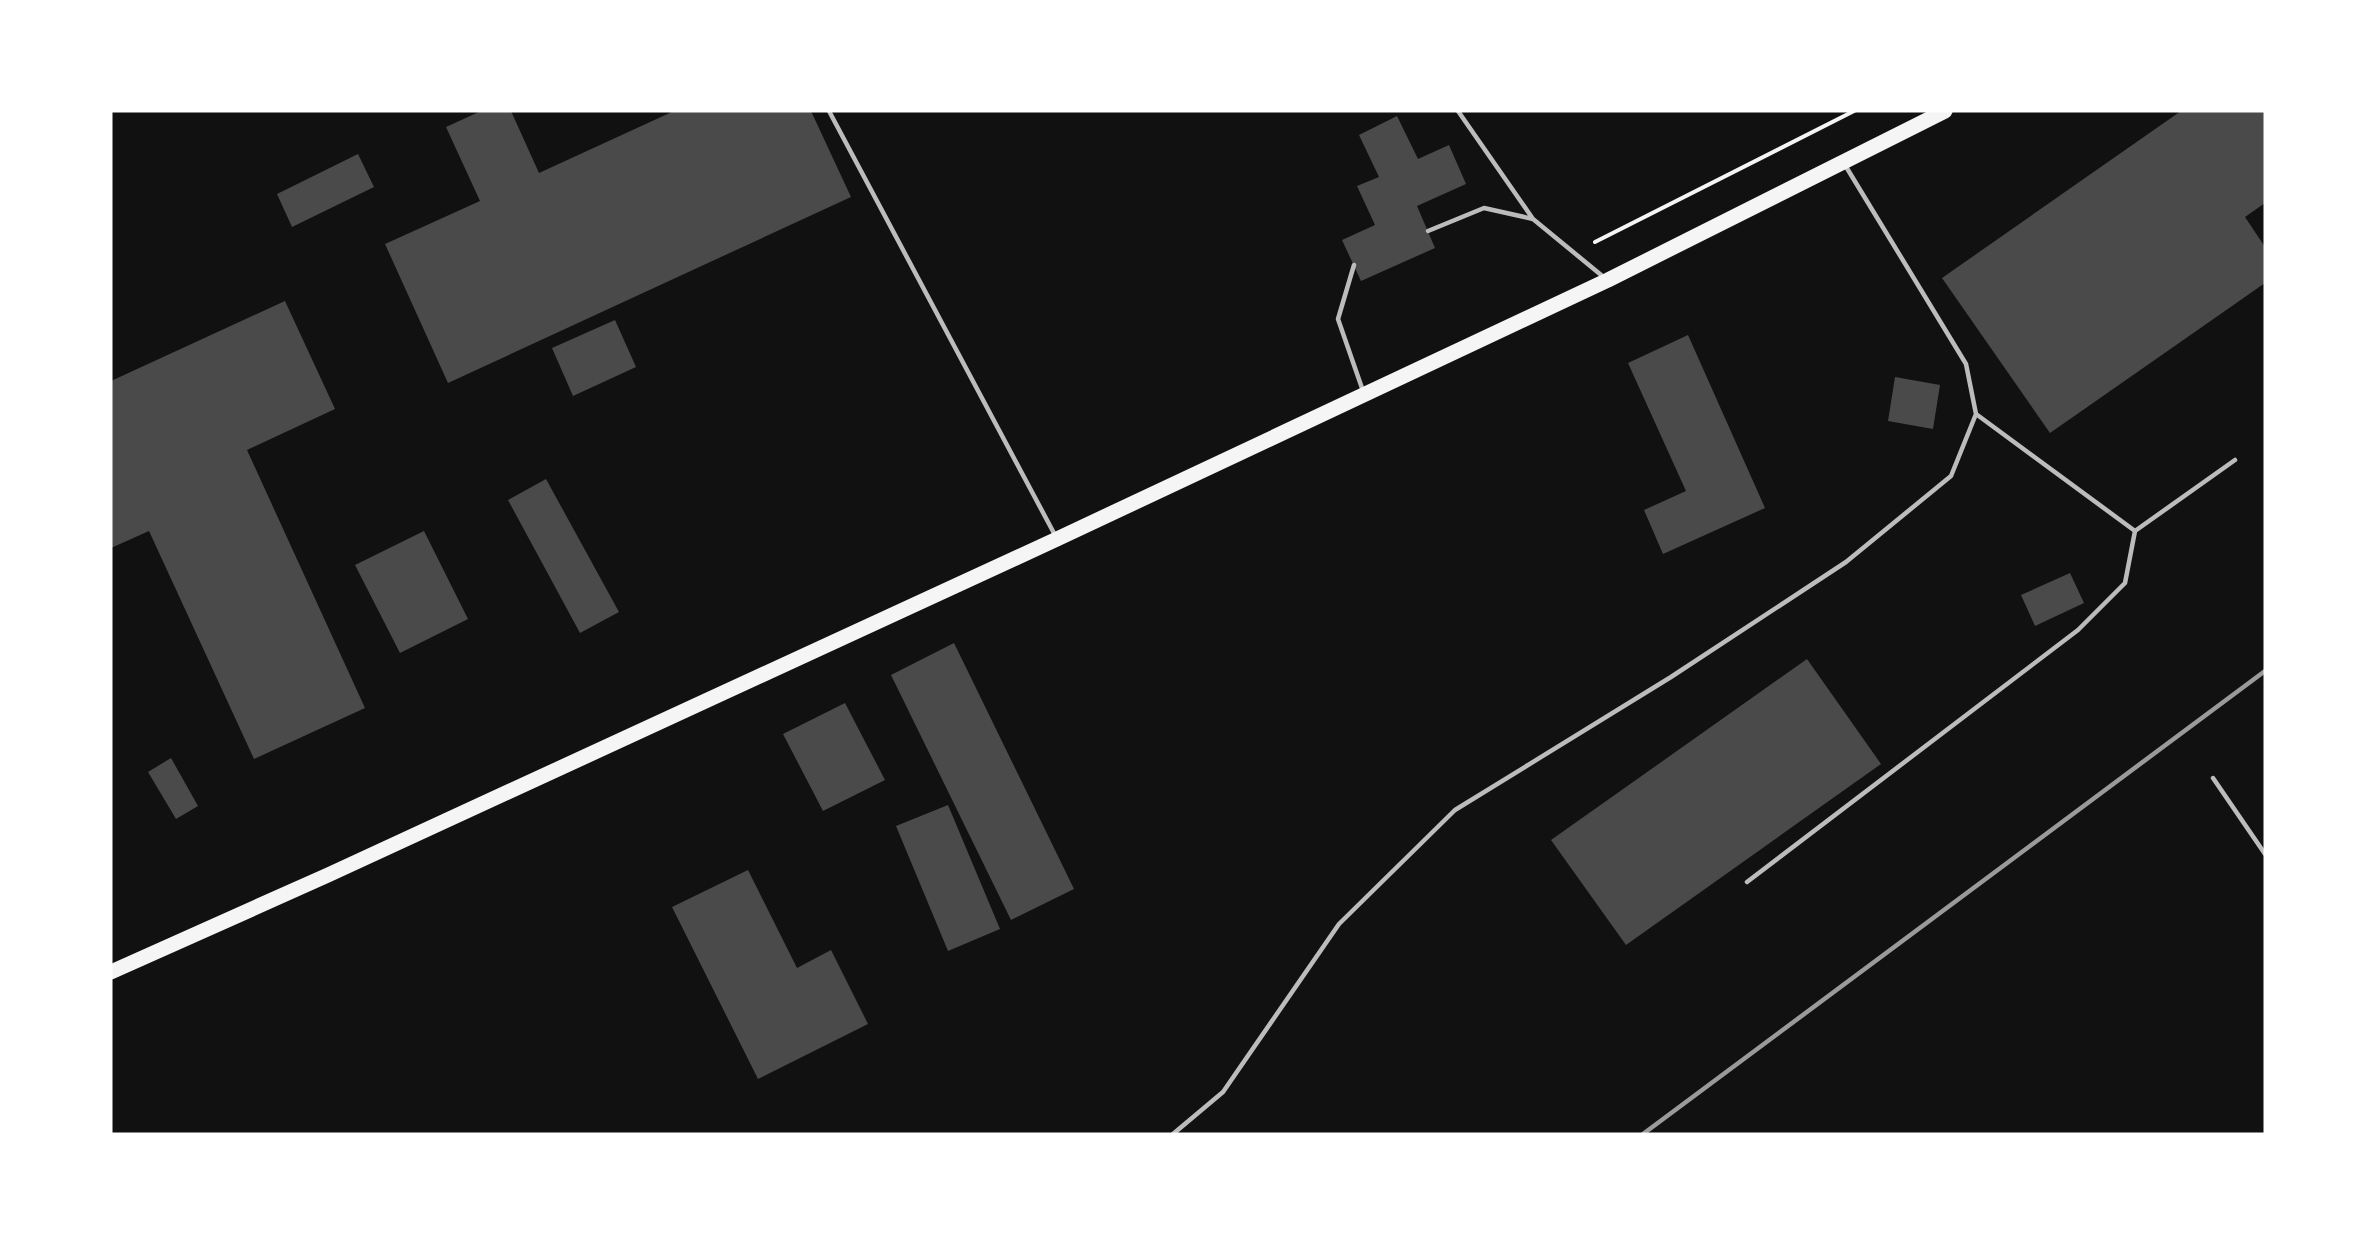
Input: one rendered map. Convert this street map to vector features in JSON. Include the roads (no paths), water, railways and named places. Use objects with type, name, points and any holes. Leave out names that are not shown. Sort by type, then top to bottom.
[{"type":"main road","points":[[111,972],[328,875],[1057,539],[1608,280],[1944,111]]},
{"type":"lane","points":[[829,111],[1057,539]]},
{"type":"lane","points":[[1458,111],[1533,219],[1608,280]]},
{"type":"lane","points":[[1173,1134],[1223,1092],[1339,924],[1455,810],[1671,677],[1846,562],[1951,476],[1976,414],[1966,364],[1843,163]]},
{"type":"lane","points":[[1428,231],[1484,208],[1533,219]]},
{"type":"lane","points":[[1354,265],[1338,319],[1364,394]]},
{"type":"lane","points":[[1976,414],[2135,531]]},
{"type":"lane","points":[[1746,882],[2078,630],[2125,583],[2135,531],[2235,460]]},
{"type":"lane","points":[[2212,778],[2265,854]]},
{"type":"railway","points":[[1643,1134],[2265,671]]}]
